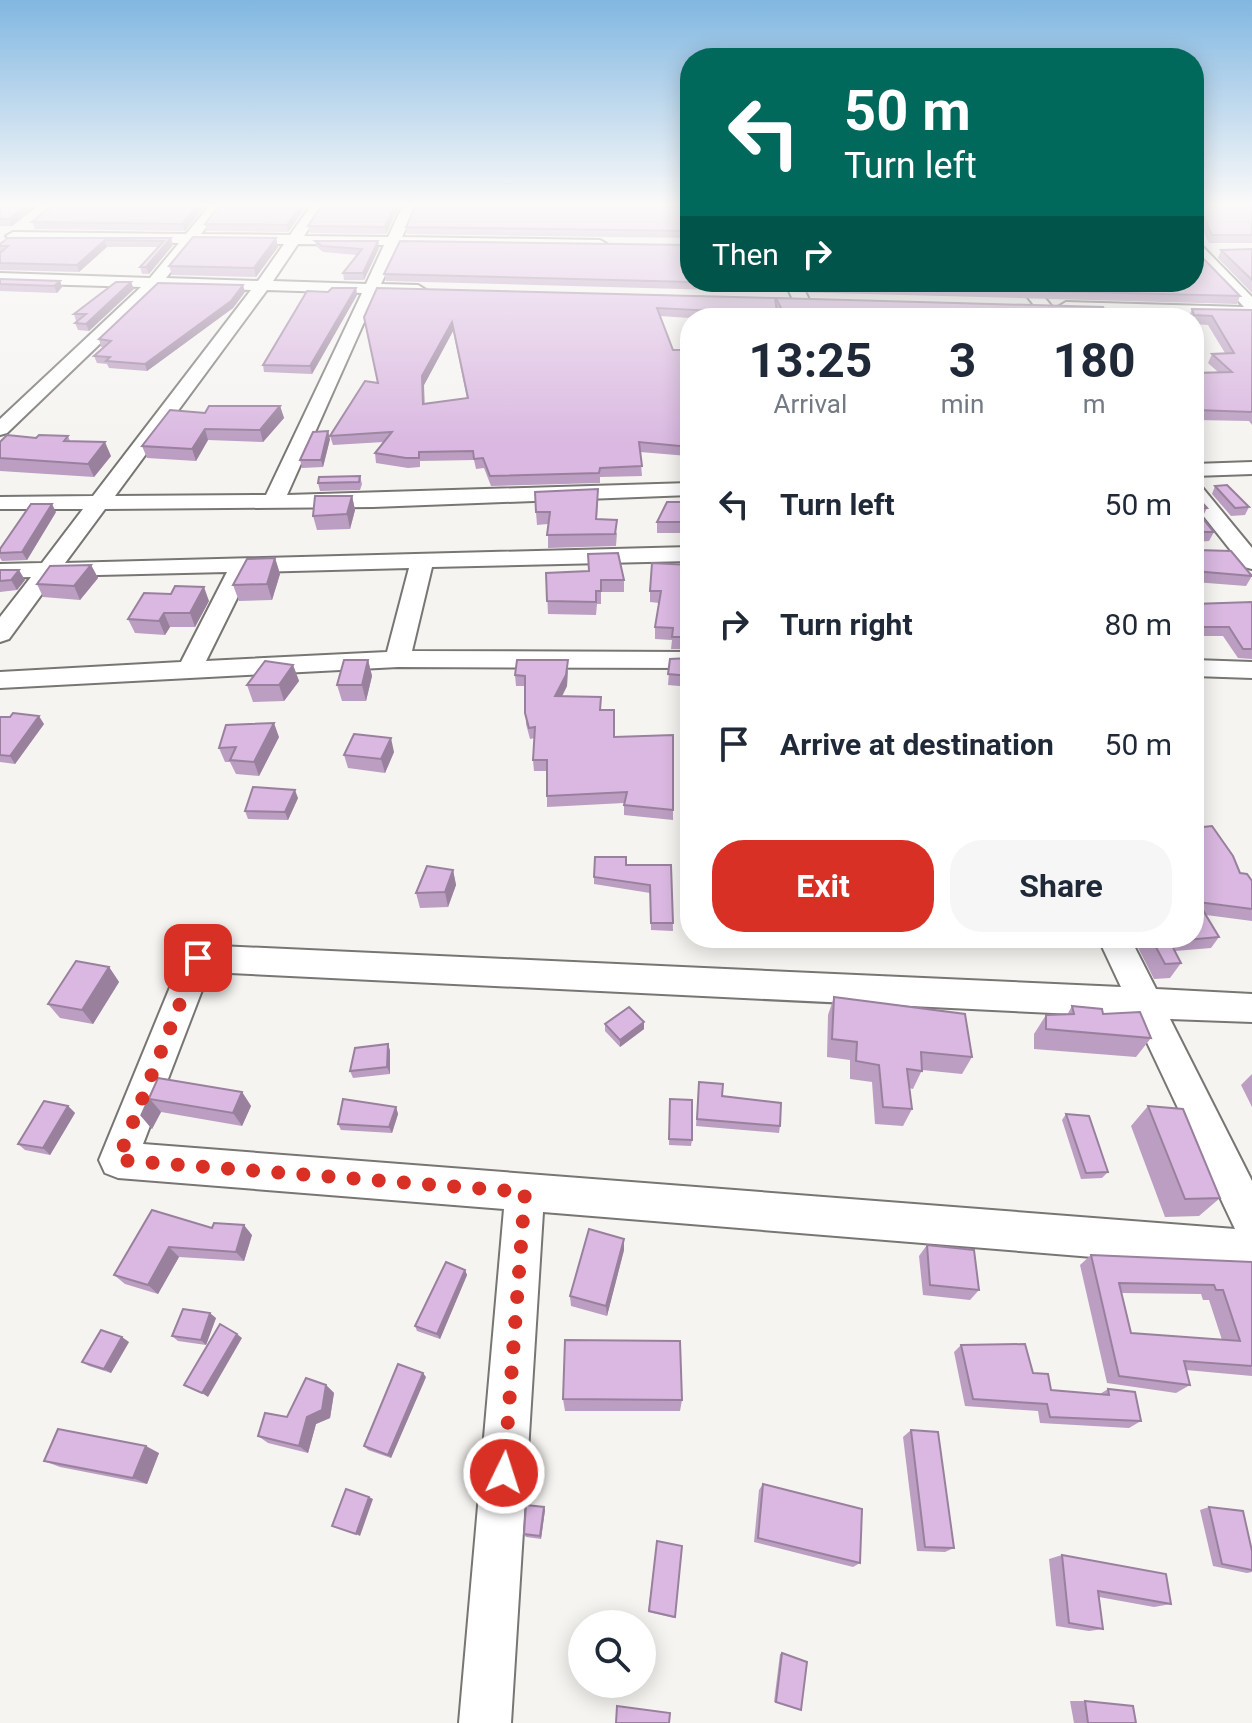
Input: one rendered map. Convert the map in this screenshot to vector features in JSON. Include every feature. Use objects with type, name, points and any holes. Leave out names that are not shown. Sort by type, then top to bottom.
[{"type":"street","points":[[0,429],[154,283]]},
{"type":"street","points":[[169,283],[434,290]]},
{"type":"street","points":[[0,634],[264,283]]},
{"type":"street","points":[[273,502],[373,283]]},
{"type":"street","points":[[1230,283],[1252,306]]},
{"type":"street","points":[[1204,312],[1252,312]]},
{"type":"street","points":[[1204,470],[1252,468]]},
{"type":"street","points":[[0,503],[373,501],[680,489]]},
{"type":"street","points":[[1204,502],[1249,555]]},
{"type":"street","points":[[1219,551],[1249,555]]},
{"type":"street","points":[[0,571],[680,554]]},
{"type":"street","points":[[398,659],[422,562]]},
{"type":"street","points":[[189,671],[241,567]]},
{"type":"street","points":[[0,680],[398,659],[680,660]]},
{"type":"street","points":[[1204,668],[1252,670]]},
{"type":"street","points":[[1119,948],[1252,1222]]},
{"type":"street","points":[[1252,1008],[198,958],[118,1160],[1252,1250]]},
{"type":"street","points":[[485,1723],[525,1192]]},
{"type":"building","points":[[0,283],[57,283],[54,286]]},
{"type":"building","points":[[114,283],[129,283],[86,324],[75,323],[86,314],[74,314]]},
{"type":"building","points":[[158,283],[243,285],[231,301],[145,364],[106,361],[110,357],[94,356],[111,341],[99,339]]},
{"type":"building","points":[[1204,283],[1228,283],[1240,296],[1087,292],[1204,292]]},
{"type":"building","points":[[332,288],[356,288],[310,366],[263,365],[307,291],[328,292]]},
{"type":"building","points":[[377,288],[775,298],[776,308],[657,308],[673,350],[680,350],[680,446],[639,442],[642,466],[600,468],[599,473],[490,476],[483,458],[474,459],[473,451],[419,452],[419,458],[406,458],[375,453],[392,432],[330,436],[365,381],[378,383],[364,317]],"holes":[[[452,322],[468,398],[423,404],[422,376]]]},
{"type":"building","points":[[776,298],[1104,308],[781,308]]},
{"type":"building","points":[[1204,309],[1252,310],[1252,412],[1204,410],[1204,373],[1232,372],[1212,354],[1234,353],[1212,316],[1204,316]]},
{"type":"building","points":[[209,406],[280,406],[260,430],[205,429],[192,449],[142,446],[170,410],[205,413]]},
{"type":"building","points":[[328,431],[321,460],[300,460],[313,432]]},
{"type":"building","points":[[7,435],[36,438],[39,435],[68,436],[64,441],[105,442],[88,464],[0,458],[0,442]]},
{"type":"building","points":[[360,476],[359,482],[318,483],[319,477]]},
{"type":"building","points":[[1227,485],[1249,507],[1235,508],[1215,486]]},
{"type":"building","points":[[598,489],[596,519],[617,520],[615,534],[547,535],[550,512],[536,512],[535,492]]},
{"type":"building","points":[[315,496],[352,496],[347,514],[313,516]]},
{"type":"building","points":[[667,502],[680,502],[680,522],[657,522]]},
{"type":"building","points":[[31,504],[52,504],[22,552],[0,553],[0,549]]},
{"type":"building","points":[[1204,520],[1214,532],[1204,532]]},
{"type":"building","points":[[1204,550],[1231,551],[1252,576],[1204,572]]},
{"type":"building","points":[[618,553],[624,580],[601,580],[601,591],[596,591],[596,602],[547,601],[546,573],[589,571],[588,554]]},
{"type":"building","points":[[275,558],[267,584],[233,585],[247,559]]},
{"type":"building","points":[[652,563],[680,564],[680,637],[672,637],[673,628],[655,627],[661,591],[650,591]]},
{"type":"building","points":[[91,565],[74,586],[37,584],[50,566]]},
{"type":"building","points":[[0,570],[19,570],[11,580],[0,581]]},
{"type":"building","points":[[175,586],[204,587],[190,613],[164,613],[159,621],[128,619],[144,593],[171,594]]},
{"type":"building","points":[[1252,602],[1252,649],[1243,649],[1229,627],[1204,627],[1204,604]]},
{"type":"building","points":[[680,658],[680,675],[668,674],[670,659]]},
{"type":"building","points":[[344,660],[368,660],[362,685],[337,685]]},
{"type":"building","points":[[517,660],[568,660],[566,675],[555,696],[601,697],[600,710],[614,710],[614,737],[673,735],[673,810],[624,805],[627,792],[547,796],[547,760],[533,760],[535,727],[529,728],[525,713],[525,676],[515,675]]},
{"type":"building","points":[[265,661],[293,665],[279,685],[247,685]]},
{"type":"building","points":[[13,713],[39,716],[10,756],[0,755],[0,717],[10,717]]},
{"type":"building","points":[[274,723],[254,762],[230,760],[236,747],[219,748],[226,725]]},
{"type":"building","points":[[354,734],[391,738],[381,759],[344,755]]},
{"type":"building","points":[[253,787],[295,790],[285,812],[245,811]]},
{"type":"building","points":[[1212,826],[1233,856],[1240,873],[1247,874],[1252,881],[1252,909],[1204,903],[1204,827]]},
{"type":"building","points":[[595,857],[626,857],[626,865],[671,865],[673,923],[651,923],[650,885],[594,877]]},
{"type":"building","points":[[427,866],[453,870],[445,892],[416,893]]},
{"type":"building","points":[[1204,912],[1219,937],[1204,938]]},
{"type":"building","points":[[1156,948],[1173,948],[1181,963],[1165,964]]},
{"type":"building","points":[[76,961],[109,967],[82,1010],[48,1004]]},
{"type":"building","points":[[834,997],[965,1014],[972,1057],[921,1052],[922,1071],[907,1069],[912,1109],[883,1107],[879,1065],[856,1061],[857,1042],[832,1039]]},
{"type":"building","points":[[1072,1006],[1102,1009],[1103,1014],[1140,1012],[1151,1038],[1046,1029],[1046,1015],[1074,1014]]},
{"type":"building","points":[[629,1007],[644,1022],[620,1040],[605,1024]]},
{"type":"building","points":[[388,1044],[387,1067],[350,1071],[355,1048]]},
{"type":"building","points":[[158,1078],[242,1092],[233,1113],[150,1099],[141,1116]]},
{"type":"building","points":[[699,1082],[723,1084],[722,1096],[781,1103],[780,1126],[697,1119]]},
{"type":"building","points":[[343,1099],[396,1107],[389,1127],[338,1124]]},
{"type":"building","points":[[670,1099],[692,1100],[692,1140],[669,1139]]},
{"type":"building","points":[[44,1101],[68,1106],[43,1148],[18,1144]]},
{"type":"building","points":[[1148,1106],[1183,1109],[1220,1198],[1185,1199]]},
{"type":"building","points":[[1066,1114],[1089,1116],[1108,1172],[1086,1173]]},
{"type":"building","points":[[152,1210],[212,1228],[214,1223],[244,1225],[236,1252],[169,1247],[148,1285],[114,1275]]},
{"type":"building","points":[[589,1229],[624,1239],[606,1306],[570,1296]]},
{"type":"building","points":[[927,1245],[974,1250],[979,1290],[930,1285]]},
{"type":"building","points":[[1091,1255],[1252,1262],[1252,1366],[1184,1361],[1190,1385],[1119,1376]],"holes":[[[1119,1283],[1214,1285],[1216,1290],[1223,1290],[1240,1341],[1131,1333]]]},
{"type":"building","points":[[446,1262],[465,1270],[437,1334],[415,1326]]},
{"type":"building","points":[[183,1309],[210,1313],[201,1340],[172,1336]]},
{"type":"building","points":[[220,1324],[237,1334],[202,1393],[184,1385]]},
{"type":"building","points":[[101,1330],[122,1337],[104,1369],[82,1362]]},
{"type":"building","points":[[565,1340],[680,1341],[682,1400],[563,1399]]},
{"type":"building","points":[[1025,1344],[1033,1373],[1048,1374],[1051,1390],[1109,1395],[1108,1389],[1135,1392],[1141,1421],[1050,1417],[1047,1404],[973,1399],[961,1345]]},
{"type":"building","points":[[398,1364],[423,1373],[388,1455],[364,1446]]},
{"type":"building","points":[[306,1378],[326,1385],[322,1410],[307,1417],[299,1446],[258,1436],[265,1413],[287,1417]]},
{"type":"building","points":[[58,1429],[146,1446],[133,1478],[44,1461]]},
{"type":"building","points":[[911,1430],[938,1432],[954,1548],[925,1547]]},
{"type":"building","points":[[763,1484],[862,1509],[860,1563],[758,1538]]},
{"type":"building","points":[[346,1489],[369,1497],[356,1534],[332,1526]]},
{"type":"building","points":[[526,1505],[544,1507],[540,1536],[524,1534]]},
{"type":"building","points":[[1209,1507],[1243,1511],[1252,1551],[1252,1570],[1222,1564]]},
{"type":"building","points":[[657,1541],[682,1546],[675,1617],[649,1610]]},
{"type":"building","points":[[1062,1555],[1166,1574],[1171,1604],[1098,1591],[1103,1629],[1069,1623]]},
{"type":"building","points":[[782,1653],[807,1662],[801,1710],[776,1702]]},
{"type":"building","points":[[1085,1701],[1133,1706],[1136,1723],[1088,1723]]},
{"type":"building","points":[[617,1706],[670,1713],[669,1723],[616,1723]]},
{"type":"route","points":[[198,958],[118,1160],[525,1192],[504,1473]]}]
